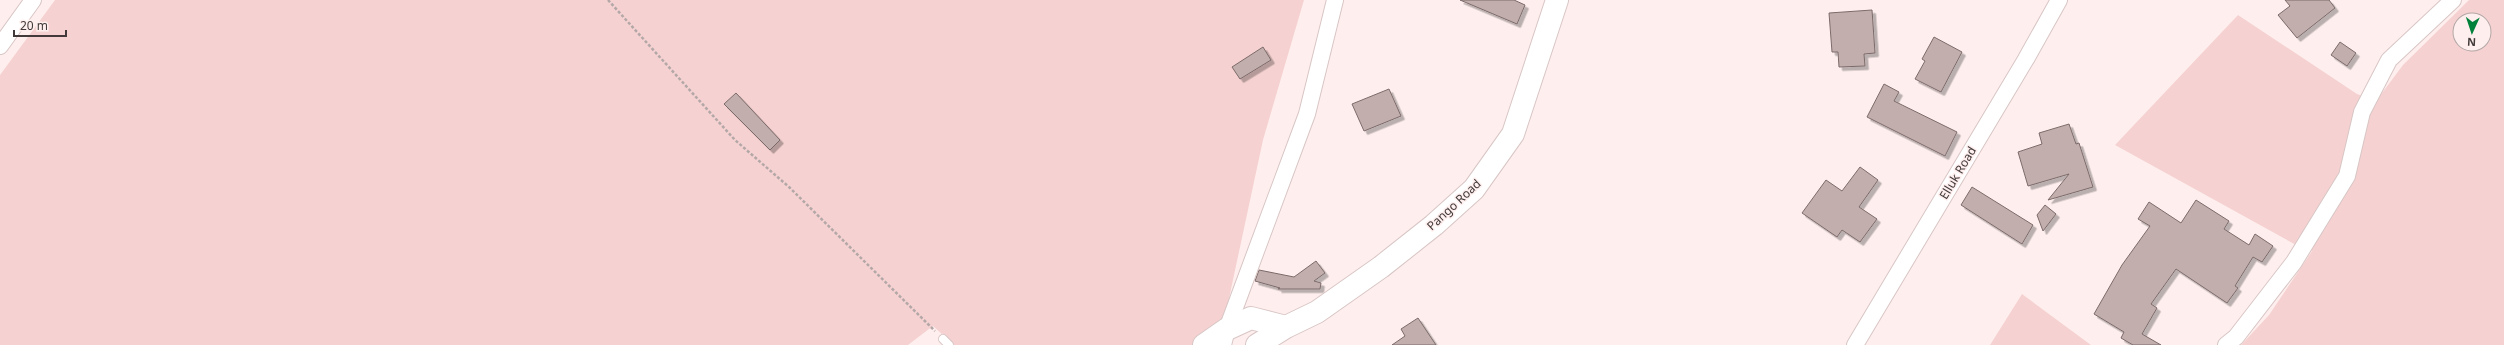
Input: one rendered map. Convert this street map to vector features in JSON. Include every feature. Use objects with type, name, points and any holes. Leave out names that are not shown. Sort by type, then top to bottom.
[{"type":"street","points":[[0,46],[33,0]]},
{"type":"street","points":[[1225,337],[1307,114],[1335,0]]},
{"type":"street","name":"Pango Road","points":[[1257,345],[1286,327],[1316,312],[1381,267],[1434,225],[1474,189],[1513,134],[1557,0]]},
{"type":"street","name":"Elluk Road","points":[[1855,345],[2022,66],[2059,0]]},
{"type":"street","points":[[2226,345],[2236,337],[2294,262],[2347,176],[2362,112],[2389,60],[2453,0]]},
{"type":"street","points":[[1204,345],[1225,337],[1251,318],[1286,327]]},
{"type":"lane","points":[[943,338],[949,345]]},
{"type":"path","points":[[608,0],[735,140],[789,187],[943,338]]},
{"type":"shaded area","points":[[55,0],[1304,0],[1263,140],[1219,345],[954,345],[933,326],[908,345],[0,345],[0,75]]},
{"type":"shaded area","points":[[2469,0],[2504,0],[2504,345],[2241,345],[2269,315],[2312,251],[2296,245],[2115,145],[2238,15],[2357,94],[2376,101],[2403,65],[2452,17],[2452,52],[2492,52],[2492,12],[2457,12]]},
{"type":"shaded area","points":[[2022,294],[2091,345],[1990,345]]},
{"type":"building","points":[[1460,0],[1514,0],[1525,5],[1517,24]]},
{"type":"building","points":[[2285,0],[2329,0],[2335,8],[2297,38],[2278,15],[2290,6]]},
{"type":"building","points":[[1872,10],[1875,53],[1864,54],[1865,66],[1839,67],[1838,52],[1832,52],[1829,13]]},
{"type":"building","points":[[1934,37],[1962,52],[1941,92],[1915,79],[1925,61],[1922,59]]},
{"type":"building","points":[[2340,42],[2356,53],[2347,66],[2331,55]]},
{"type":"building","points":[[1263,47],[1271,60],[1240,79],[1232,67]]},
{"type":"building","points":[[1884,84],[1899,92],[1894,101],[1957,132],[1945,156],[1867,117]]},
{"type":"building","points":[[1389,89],[1401,116],[1364,131],[1352,104]]},
{"type":"building","points":[[736,93],[780,140],[770,150],[724,104]]},
{"type":"building","points":[[2069,124],[2076,144],[2079,143],[2093,187],[2048,200],[2069,174],[2028,186],[2018,152],[2042,144],[2039,133]]},
{"type":"building","points":[[1860,167],[1878,180],[1859,207],[1877,219],[1860,242],[1842,230],[1837,237],[1802,213],[1826,180],[1842,191]]},
{"type":"building","points":[[1972,187],[2033,225],[2022,244],[1961,205]]},
{"type":"building","points":[[2196,200],[2229,221],[2224,229],[2249,245],[2255,234],[2273,246],[2262,262],[2253,257],[2235,286],[2238,288],[2227,303],[2176,269],[2151,304],[2157,308],[2142,334],[2161,345],[2133,345],[2121,338],[2124,332],[2094,314],[2122,265],[2150,226],[2138,219],[2149,202],[2181,223]]},
{"type":"building","points":[[2045,205],[2056,214],[2043,231],[2037,215]]},
{"type":"building","points":[[1316,261],[1325,273],[1314,281],[1321,283],[1320,289],[1278,289],[1280,288],[1255,281],[1259,270],[1294,277]]},
{"type":"building","points":[[1418,318],[1436,345],[1392,345],[1405,336],[1401,329]]}]
